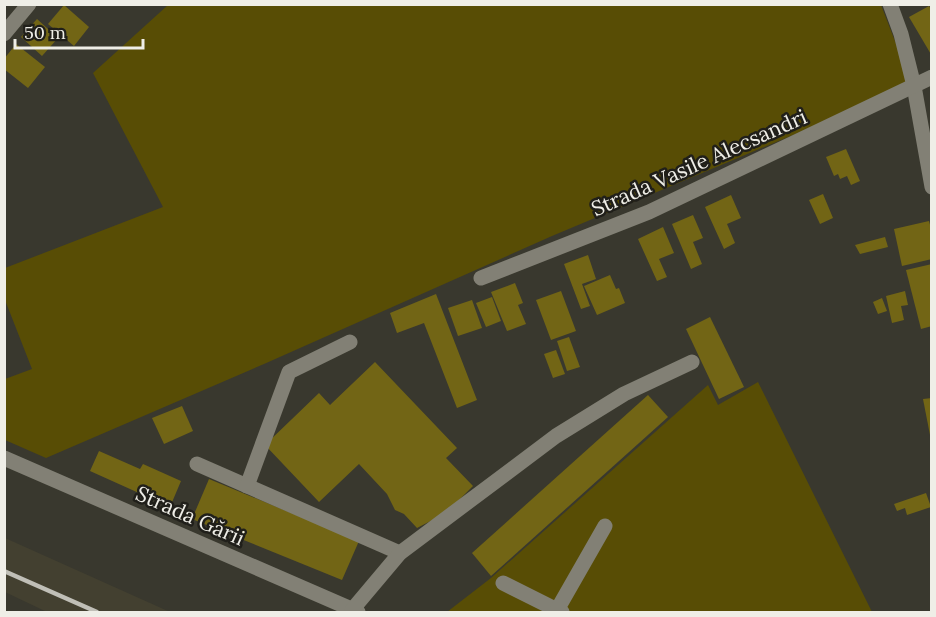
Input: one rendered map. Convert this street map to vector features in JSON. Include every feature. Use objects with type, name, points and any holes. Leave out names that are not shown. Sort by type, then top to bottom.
[{"type":"street","points":[[4,34],[29,4]]},
{"type":"street","points":[[890,4],[901,34],[914,86],[932,187]]},
{"type":"street","name":"Strada Vasile Alecsandri","points":[[481,278],[649,212],[932,77]]},
{"type":"street","points":[[246,486],[289,372],[350,342]]},
{"type":"street","points":[[355,611],[400,554],[556,436],[624,394],[692,362]]},
{"type":"street","name":"Strada Gării","points":[[4,458],[355,611]]},
{"type":"street","points":[[197,464],[400,554]]},
{"type":"street","points":[[503,582],[558,612],[605,526]]},
{"type":"shaded area","points":[[168,5],[881,5],[912,85],[552,236],[46,458],[5,440],[5,379],[32,369],[5,300],[5,268],[163,207],[93,73]]},
{"type":"shaded area","points":[[758,382],[872,612],[447,612],[491,578],[708,385],[718,405]]},
{"type":"shaded area","points":[[4,538],[170,612],[47,612],[5,592]]},
{"type":"building","points":[[64,5],[89,27],[74,46],[48,24]]},
{"type":"building","points":[[929,6],[932,11],[932,56],[909,17]]},
{"type":"building","points":[[37,19],[58,38],[42,56],[21,37]]},
{"type":"building","points":[[16,44],[45,67],[28,88],[4,69],[4,59]]},
{"type":"building","points":[[846,149],[860,181],[851,185],[847,176],[840,179],[838,174],[834,176],[826,157]]},
{"type":"building","points":[[823,194],[833,218],[820,224],[809,200]]},
{"type":"building","points":[[731,195],[741,218],[727,224],[735,243],[724,249],[705,207]]},
{"type":"building","points":[[693,215],[703,238],[693,242],[702,264],[691,269],[672,224]]},
{"type":"building","points":[[929,221],[932,232],[932,259],[902,266],[894,229]]},
{"type":"building","points":[[663,227],[674,253],[659,259],[667,277],[657,281],[638,239]]},
{"type":"building","points":[[885,237],[888,247],[860,254],[855,245]]},
{"type":"building","points":[[588,255],[596,279],[582,284],[590,306],[581,309],[564,264]]},
{"type":"building","points":[[932,264],[932,326],[921,329],[906,270]]},
{"type":"building","points":[[610,275],[625,303],[597,315],[584,286]]},
{"type":"building","points":[[515,283],[523,303],[518,305],[526,324],[507,331],[491,292]]},
{"type":"building","points":[[561,291],[576,331],[551,340],[536,300]]},
{"type":"building","points":[[905,291],[908,305],[901,306],[904,320],[892,323],[886,296]]},
{"type":"building","points":[[436,294],[477,400],[457,408],[424,323],[397,333],[390,313]]},
{"type":"building","points":[[492,297],[501,321],[486,327],[476,303]]},
{"type":"building","points":[[882,298],[887,311],[878,314],[873,302]]},
{"type":"building","points":[[472,300],[482,328],[458,336],[448,308]]},
{"type":"building","points":[[710,317],[744,387],[719,399],[686,329]]},
{"type":"building","points":[[569,337],[580,367],[567,371],[557,341]]},
{"type":"building","points":[[556,350],[565,374],[553,378],[544,354]]},
{"type":"building","points":[[375,362],[457,448],[446,458],[473,486],[446,513],[417,528],[404,514],[395,510],[387,494],[359,464],[319,502],[265,445],[319,393],[330,405]]},
{"type":"building","points":[[648,395],[668,417],[491,576],[472,553]]},
{"type":"building","points":[[932,398],[932,434],[930,435],[923,399]]},
{"type":"building","points":[[182,406],[193,431],[164,444],[152,418]]},
{"type":"building","points":[[99,451],[140,469],[143,464],[181,481],[170,507],[90,471]]},
{"type":"building","points":[[209,479],[359,541],[342,580],[192,519]]},
{"type":"building","points":[[926,493],[931,507],[907,515],[905,508],[897,511],[894,504]]},
{"type":"railway","points":[[4,571],[97,612]]}]
